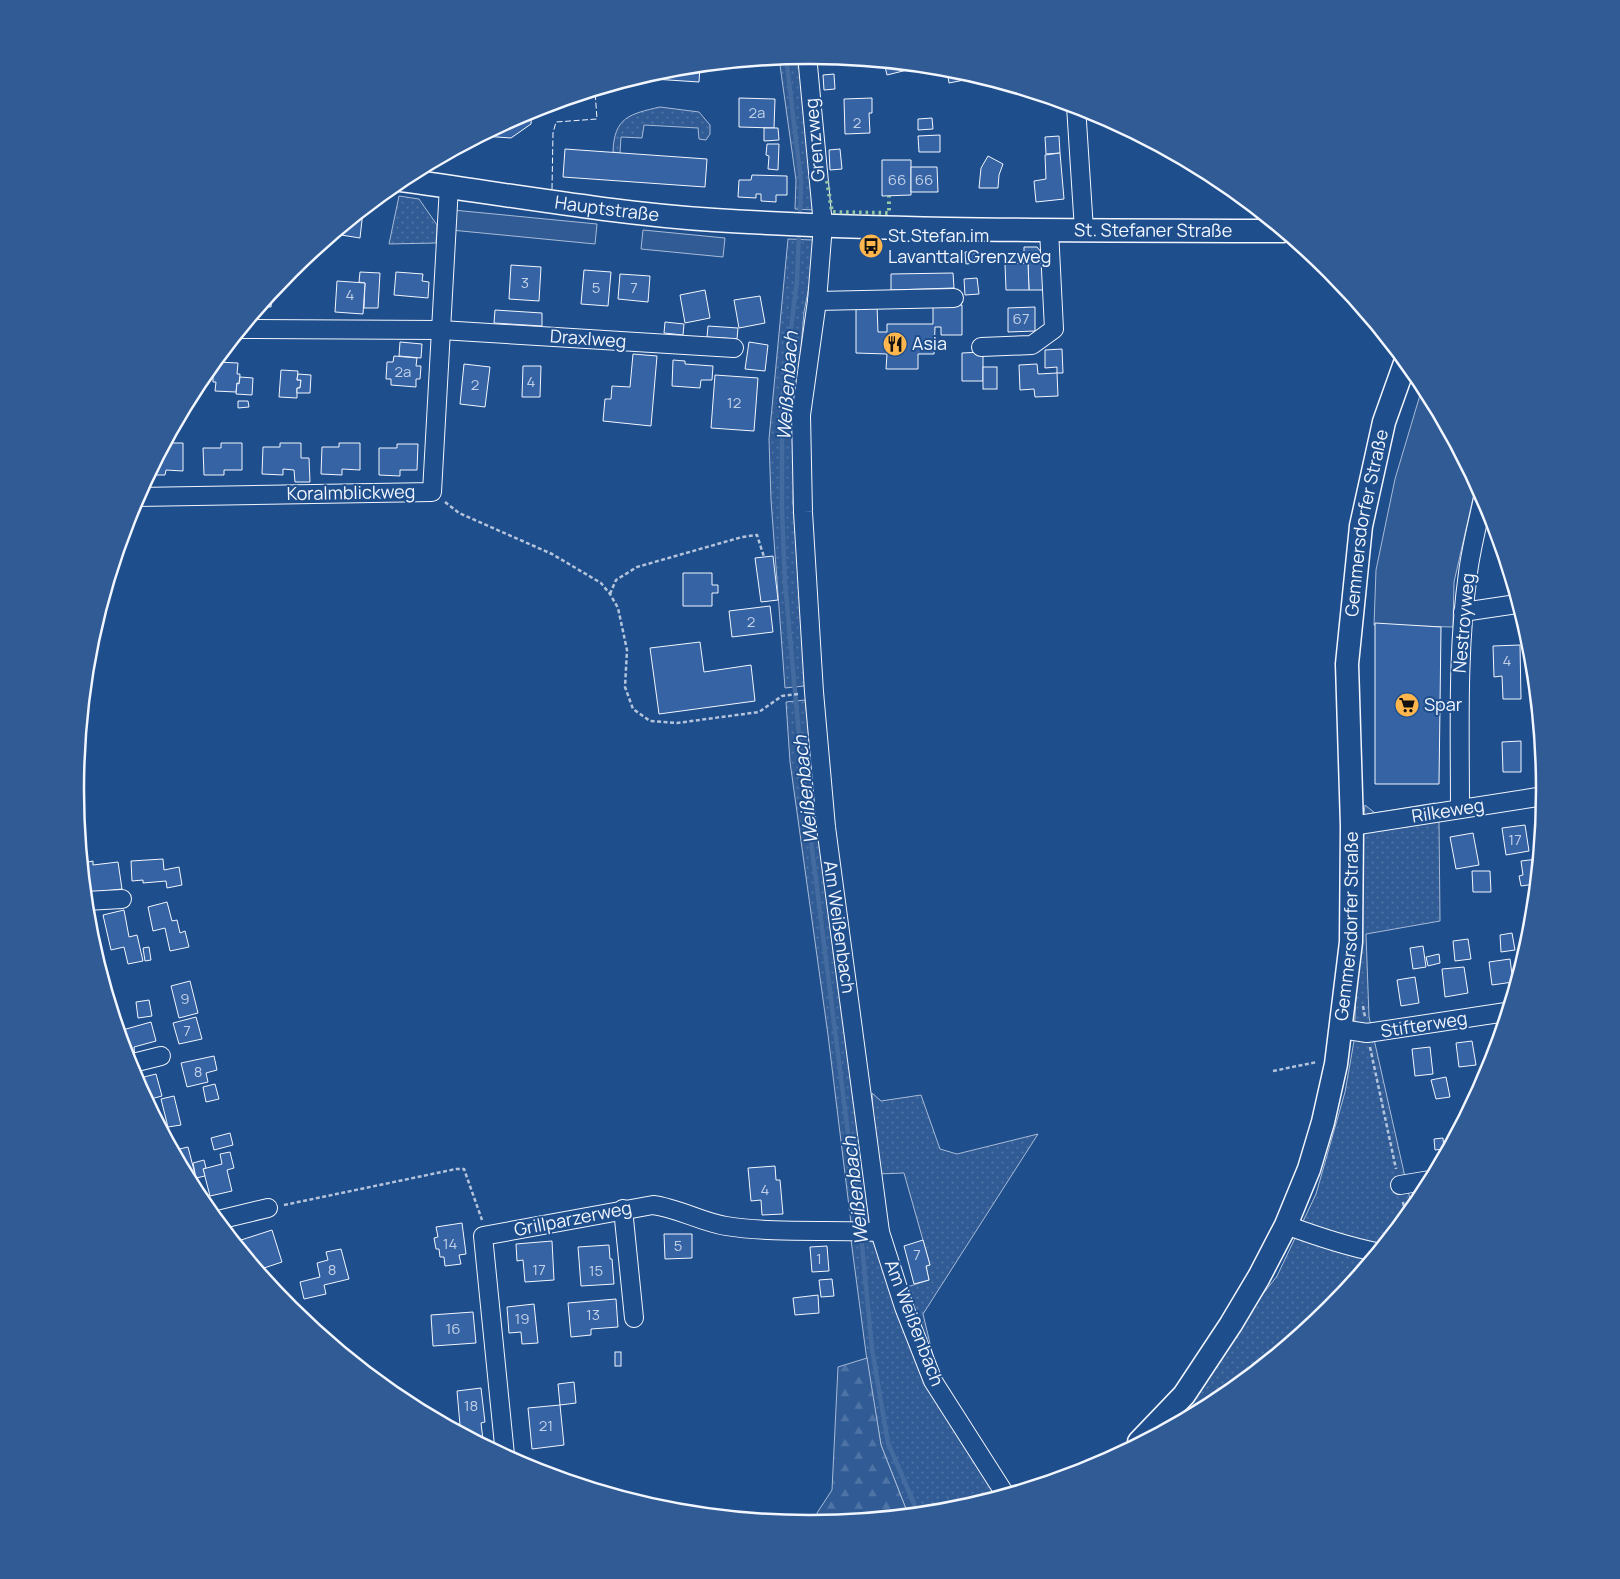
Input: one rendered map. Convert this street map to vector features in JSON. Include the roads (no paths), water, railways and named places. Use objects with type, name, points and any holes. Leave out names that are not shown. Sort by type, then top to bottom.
[{"type":"main road","name":"Hauptstraße","points":[[414,182],[651,214],[714,220],[818,225]]},
{"type":"main road","name":"St. Stefaner Straße","points":[[818,225],[1049,230],[1273,231]]},
{"type":"main road","name":"Gemmersdorfer Straße","points":[[1151,1430],[1190,1387],[1259,1277],[1286,1225],[1309,1169],[1323,1122],[1336,1064],[1351,942],[1352,826],[1347,664],[1361,526],[1384,422],[1402,371]]},
{"type":"street","name":"Grenzweg","points":[[808,64],[818,225]]},
{"type":"street","points":[[1077,115],[1084,230]]},
{"type":"street","name":"Koralmblickweg","points":[[146,497],[432,492],[449,186]]},
{"type":"street","name":"Am Weißenbach","points":[[818,225],[817,301],[801,415],[803,512],[814,692],[826,827],[877,1232],[933,1382],[1002,1490]]},
{"type":"street","points":[[981,346],[1032,345],[1054,329],[1049,230]]},
{"type":"street","points":[[817,301],[954,298]]},
{"type":"street","points":[[249,329],[441,330]]},
{"type":"street","name":"Draxlweg","points":[[441,330],[734,348]]},
{"type":"street","name":"Nestroyweg","points":[[1460,810],[1460,674],[1463,612],[1468,571],[1480,511]]},
{"type":"street","points":[[1463,612],[1512,605]]},
{"type":"street","name":"Rilkeweg","points":[[1352,826],[1536,797]]},
{"type":"street","points":[[93,901],[122,899]]},
{"type":"street","name":"Stifterweg","points":[[1341,1029],[1367,1033],[1500,1013]]},
{"type":"street","points":[[137,1062],[161,1056]]},
{"type":"street","points":[[1400,1185],[1420,1182]]},
{"type":"street","name":"Grillparzerweg","points":[[504,1447],[483,1236],[653,1204],[668,1206],[723,1226],[759,1230],[877,1232]]},
{"type":"street","points":[[225,1218],[268,1208]]},
{"type":"street","points":[[623,1209],[634,1318]]},
{"type":"street","points":[[1286,1225],[1320,1238],[1370,1251]]},
{"type":"waterway","name":"Weißenbach","points":[[787,64],[801,181],[800,218]]},
{"type":"waterway","name":"Weißenbach","points":[[799,231],[797,281],[782,399],[782,509],[785,583],[803,778],[860,1228]]},
{"type":"waterway","name":"Weißenbach","points":[[861,1235],[872,1349],[888,1443],[916,1507]]},
{"type":"place","name":"St.Stefan im Lavanttal Grenzweg","points":[[871,246]]},
{"type":"place","name":"Asia","points":[[895,344]]},
{"type":"place","name":"Spar","points":[[1407,705]]}]
